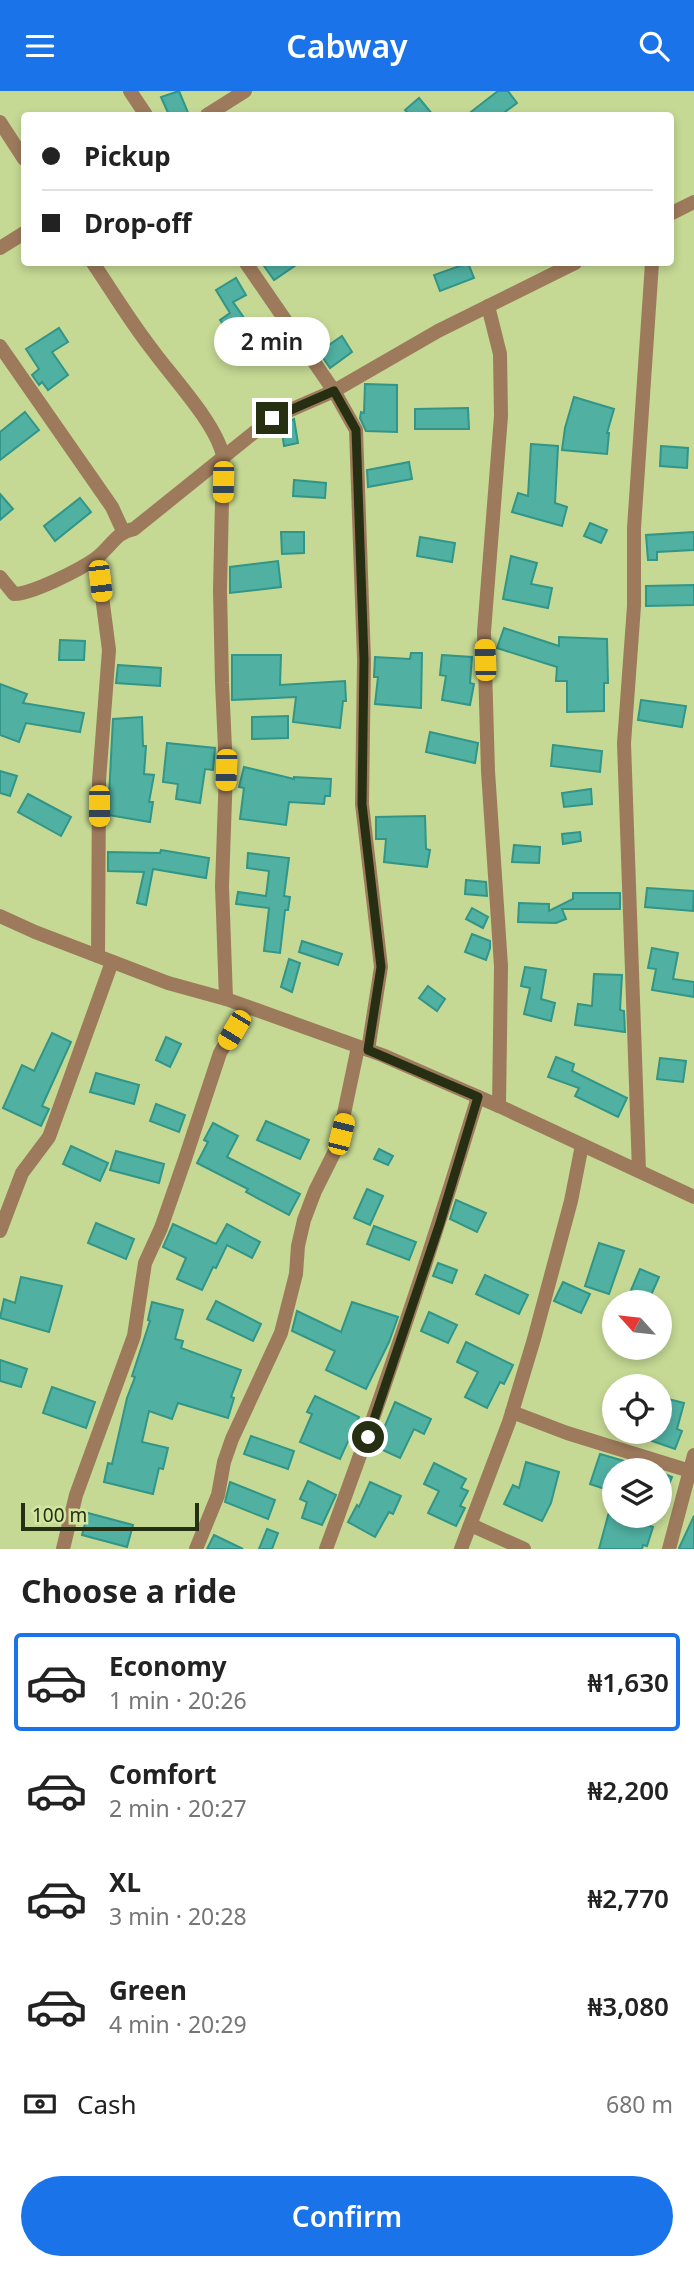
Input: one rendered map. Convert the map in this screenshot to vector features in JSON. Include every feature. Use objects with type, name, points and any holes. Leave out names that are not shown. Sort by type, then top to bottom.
[{"type":"street","points":[[130,91],[144,112]]},
{"type":"street","points":[[212,112],[245,91]]},
{"type":"street","points":[[0,122],[21,154]]},
{"type":"street","points":[[674,212],[694,202]]},
{"type":"street","points":[[0,248],[21,235]]},
{"type":"street","points":[[95,266],[208,424],[223,456],[220,590],[226,770],[222,886],[226,999]]},
{"type":"street","points":[[196,1549],[218,1495],[224,1462],[232,1439],[281,1333],[296,1274],[298,1246],[304,1220],[337,1147],[381,967],[362,804],[364,660],[356,430],[334,391],[248,266]]},
{"type":"street","points":[[0,577],[14,594],[21,594],[35,590],[97,558],[123,530],[134,529],[272,418],[334,391],[438,331],[569,266]]},
{"type":"street","points":[[639,1171],[624,743],[634,606],[634,528],[652,266]]},
{"type":"street","points":[[488,306],[500,354],[501,416],[484,632],[488,771],[501,966],[499,1106]]},
{"type":"street","points":[[0,346],[112,507],[123,530]]},
{"type":"street","points":[[97,558],[109,650],[99,781],[98,956]]},
{"type":"street","points":[[0,916],[169,983],[226,999],[363,1048],[499,1106],[694,1197]]},
{"type":"street","points":[[0,1231],[22,1173],[49,1137],[112,962]]},
{"type":"street","points":[[63,1549],[76,1495],[134,1336],[145,1263],[161,1228],[220,1053],[247,1007]]},
{"type":"street","points":[[326,1549],[419,1286],[478,1097]]},
{"type":"street","points":[[461,1549],[512,1412],[571,1201],[582,1145]]},
{"type":"street","points":[[512,1412],[568,1433],[690,1471]]},
{"type":"street","points":[[669,1549],[694,1455]]},
{"type":"street","points":[[471,1525],[524,1549]]},
{"type":"building","points":[[179,91],[188,112],[168,112],[161,97]]},
{"type":"building","points":[[498,91],[508,91],[517,103],[505,112],[471,112]]},
{"type":"building","points":[[419,98],[431,112],[407,112],[405,110]]},
{"type":"building","points":[[264,266],[295,266],[274,280]]},
{"type":"building","points":[[460,266],[469,266],[474,278],[440,291],[434,275]]},
{"type":"building","points":[[236,278],[246,295],[233,302],[265,348],[248,360],[220,320],[230,313],[216,290]]},
{"type":"building","points":[[59,328],[68,342],[52,352],[68,375],[48,390],[42,382],[39,385],[32,375],[39,369],[26,349]]},
{"type":"building","points":[[342,336],[352,352],[330,368],[319,352]]},
{"type":"building","points":[[365,384],[397,385],[397,432],[366,431],[360,418],[361,412],[364,413]]},
{"type":"building","points":[[574,397],[614,409],[607,433],[607,454],[562,450]]},
{"type":"building","points":[[468,408],[469,429],[415,429],[415,409]]},
{"type":"building","points":[[25,412],[39,430],[0,460],[0,432]]},
{"type":"building","points":[[294,419],[298,443],[284,446],[281,425]]},
{"type":"building","points":[[531,444],[558,446],[555,503],[567,507],[562,526],[512,512],[518,493],[528,496]]},
{"type":"building","points":[[661,446],[688,448],[687,468],[660,466]]},
{"type":"building","points":[[409,462],[412,479],[368,487],[367,470]]},
{"type":"building","points":[[294,480],[326,483],[325,498],[293,496]]},
{"type":"building","points":[[0,494],[13,509],[0,520]]},
{"type":"building","points":[[80,498],[91,512],[55,541],[44,526]]},
{"type":"building","points":[[590,523],[607,530],[601,543],[584,536]]},
{"type":"building","points":[[281,532],[304,532],[304,553],[282,554]]},
{"type":"building","points":[[694,532],[694,550],[657,552],[657,560],[648,560],[646,535]]},
{"type":"building","points":[[420,537],[455,543],[452,562],[417,556]]},
{"type":"building","points":[[511,556],[537,563],[531,584],[552,588],[548,608],[503,599]]},
{"type":"building","points":[[278,561],[281,587],[230,593],[230,567]]},
{"type":"building","points":[[694,585],[694,605],[646,606],[646,586]]},
{"type":"building","points":[[504,628],[559,646],[559,637],[607,639],[608,683],[604,683],[604,711],[567,712],[567,681],[556,681],[557,667],[497,648]]},
{"type":"building","points":[[60,640],[85,641],[84,660],[59,660]]},
{"type":"building","points":[[411,653],[422,653],[421,708],[375,704],[378,677],[374,677],[375,657],[410,659]]},
{"type":"building","points":[[232,655],[281,655],[280,685],[345,681],[346,701],[343,701],[340,728],[293,722],[296,697],[232,700]]},
{"type":"building","points":[[442,655],[472,657],[470,683],[474,684],[470,705],[442,700],[446,676],[440,675]]},
{"type":"building","points":[[118,665],[161,668],[160,686],[116,683]]},
{"type":"building","points":[[0,684],[27,694],[23,703],[84,713],[80,732],[26,723],[19,742],[0,735]]},
{"type":"building","points":[[641,700],[686,706],[682,727],[638,720]]},
{"type":"building","points":[[288,716],[288,738],[252,739],[252,717]]},
{"type":"building","points":[[142,717],[143,746],[146,746],[144,774],[154,775],[149,802],[153,802],[150,822],[108,815],[113,719]]},
{"type":"building","points":[[430,732],[478,743],[475,763],[426,752]]},
{"type":"building","points":[[167,743],[215,748],[213,770],[205,769],[200,803],[176,799],[178,784],[163,782]]},
{"type":"building","points":[[553,745],[602,751],[600,772],[551,766]]},
{"type":"building","points":[[244,767],[294,779],[331,779],[330,796],[325,796],[324,804],[289,802],[286,825],[240,819],[244,788],[239,787]]},
{"type":"building","points":[[0,771],[17,776],[10,796],[0,793]]},
{"type":"building","points":[[591,789],[592,804],[564,807],[562,793]]},
{"type":"building","points":[[28,794],[71,817],[61,836],[18,812]]},
{"type":"building","points":[[425,816],[426,849],[430,850],[427,867],[384,862],[386,839],[376,839],[376,817]]},
{"type":"building","points":[[580,832],[581,841],[563,844],[562,834]]},
{"type":"building","points":[[514,845],[540,847],[539,863],[512,862]]},
{"type":"building","points":[[161,850],[209,858],[206,878],[153,869],[146,905],[137,903],[144,872],[108,871],[108,852],[160,853]]},
{"type":"building","points":[[248,853],[289,858],[284,896],[290,897],[288,910],[285,910],[280,953],[264,951],[269,908],[236,904],[238,892],[266,896],[269,871],[247,868]]},
{"type":"building","points":[[466,880],[486,882],[487,896],[465,894]]},
{"type":"building","points":[[647,888],[694,891],[693,911],[645,907]]},
{"type":"building","points":[[573,893],[620,893],[620,909],[562,909],[566,919],[556,923],[518,922],[519,903],[549,904],[549,911],[573,899]]},
{"type":"building","points":[[472,908],[488,917],[483,928],[466,919]]},
{"type":"building","points":[[472,934],[490,941],[486,960],[465,952]]},
{"type":"building","points":[[302,941],[342,954],[338,965],[299,952]]},
{"type":"building","points":[[652,948],[678,953],[673,979],[694,982],[694,997],[652,990],[656,969],[648,968]]},
{"type":"building","points":[[289,959],[300,963],[292,992],[281,987]]},
{"type":"building","points":[[525,967],[546,970],[541,999],[555,1003],[551,1021],[524,1014],[530,988],[521,986]]},
{"type":"building","points":[[594,974],[622,975],[620,1010],[624,1011],[625,1032],[575,1025],[578,1004],[592,1006]]},
{"type":"building","points":[[428,986],[445,999],[437,1011],[419,998]]},
{"type":"building","points":[[52,1033],[71,1042],[42,1106],[49,1109],[41,1126],[3,1108],[22,1065],[34,1071]]},
{"type":"building","points":[[166,1037],[181,1044],[170,1067],[156,1060]]},
{"type":"building","points":[[556,1057],[574,1064],[572,1071],[627,1098],[618,1117],[575,1096],[579,1088],[548,1077]]},
{"type":"building","points":[[660,1058],[686,1061],[683,1082],[657,1079]]},
{"type":"building","points":[[96,1073],[139,1085],[134,1104],[90,1092]]},
{"type":"building","points":[[156,1104],[185,1115],[179,1132],[150,1121]]},
{"type":"building","points":[[266,1121],[309,1140],[300,1159],[257,1140]]},
{"type":"building","points":[[213,1123],[238,1136],[227,1157],[300,1194],[289,1215],[246,1192],[248,1189],[197,1163],[208,1142],[204,1140]]},
{"type":"building","points":[[71,1146],[108,1163],[100,1181],[63,1164]]},
{"type":"building","points":[[379,1149],[393,1156],[388,1165],[374,1159]]},
{"type":"building","points":[[116,1151],[164,1164],[159,1183],[110,1170]]},
{"type":"building","points":[[367,1189],[383,1196],[370,1225],[354,1218]]},
{"type":"building","points":[[456,1200],[486,1213],[477,1232],[450,1219]]},
{"type":"building","points":[[96,1223],[134,1239],[126,1259],[88,1243]]},
{"type":"building","points":[[173,1224],[216,1244],[227,1224],[260,1242],[252,1258],[227,1245],[202,1290],[177,1279],[186,1258],[163,1247]]},
{"type":"building","points":[[374,1226],[416,1242],[409,1260],[367,1244]]},
{"type":"building","points":[[599,1243],[624,1251],[610,1290],[602,1292],[585,1286]]},
{"type":"building","points":[[438,1263],[457,1270],[452,1283],[433,1276]]},
{"type":"building","points":[[640,1269],[659,1277],[653,1290],[631,1290]]},
{"type":"building","points":[[485,1275],[528,1295],[519,1314],[476,1294]]},
{"type":"building","points":[[21,1277],[62,1286],[49,1332],[0,1318],[4,1299],[15,1303]]},
{"type":"building","points":[[563,1282],[590,1294],[581,1313],[554,1301]]},
{"type":"building","points":[[216,1301],[261,1324],[253,1341],[207,1319]]},
{"type":"building","points":[[152,1302],[183,1310],[175,1339],[183,1341],[181,1348],[241,1370],[231,1397],[234,1398],[228,1418],[178,1403],[172,1419],[149,1411],[142,1442],[168,1448],[163,1469],[159,1468],[153,1494],[104,1482],[108,1463],[112,1464],[127,1398],[135,1377],[132,1376],[150,1321]]},
{"type":"building","points":[[352,1302],[398,1317],[366,1389],[326,1370],[335,1351],[292,1331],[297,1311],[341,1332]]},
{"type":"building","points":[[429,1312],[457,1325],[448,1343],[421,1331]]},
{"type":"building","points":[[466,1342],[513,1365],[504,1384],[500,1382],[487,1408],[465,1397],[478,1372],[457,1362]]},
{"type":"building","points":[[0,1360],[27,1369],[21,1387],[0,1381]]},
{"type":"building","points":[[52,1387],[95,1402],[86,1428],[43,1413]]},
{"type":"building","points":[[315,1396],[359,1417],[340,1459],[300,1442],[312,1414],[307,1412]]},
{"type":"building","points":[[672,1400],[684,1403],[677,1429],[682,1431],[675,1449],[661,1444],[672,1444]]},
{"type":"building","points":[[395,1402],[431,1419],[424,1434],[414,1429],[400,1458],[376,1447]]},
{"type":"building","points":[[251,1436],[294,1451],[288,1469],[244,1454]]},
{"type":"building","points":[[600,1454],[614,1458],[602,1458],[602,1488],[590,1484]]},
{"type":"building","points":[[526,1462],[559,1472],[551,1503],[542,1521],[504,1504],[513,1485],[519,1488]]},
{"type":"building","points":[[434,1463],[466,1479],[461,1488],[468,1491],[460,1506],[465,1508],[456,1526],[428,1513],[439,1491],[424,1484]]},
{"type":"building","points":[[308,1481],[336,1495],[322,1525],[302,1518],[307,1502],[300,1499]]},
{"type":"building","points":[[230,1482],[275,1500],[268,1519],[225,1502]]},
{"type":"building","points":[[370,1482],[401,1496],[393,1514],[389,1512],[375,1537],[348,1522],[357,1505],[359,1507]]},
{"type":"building","points":[[88,1513],[133,1525],[127,1547],[82,1535]]},
{"type":"building","points":[[694,1516],[694,1549],[679,1549],[679,1548]]},
{"type":"building","points":[[605,1528],[653,1528],[647,1546],[643,1545],[642,1549],[599,1549]]},
{"type":"building","points":[[267,1529],[278,1533],[272,1549],[259,1549]]},
{"type":"building","points":[[214,1535],[243,1549],[207,1549]]},
{"type":"route","points":[[272,418],[334,391],[356,430],[364,660],[362,804],[381,967],[368,1050],[478,1097],[440,1223],[368,1437]]}]
